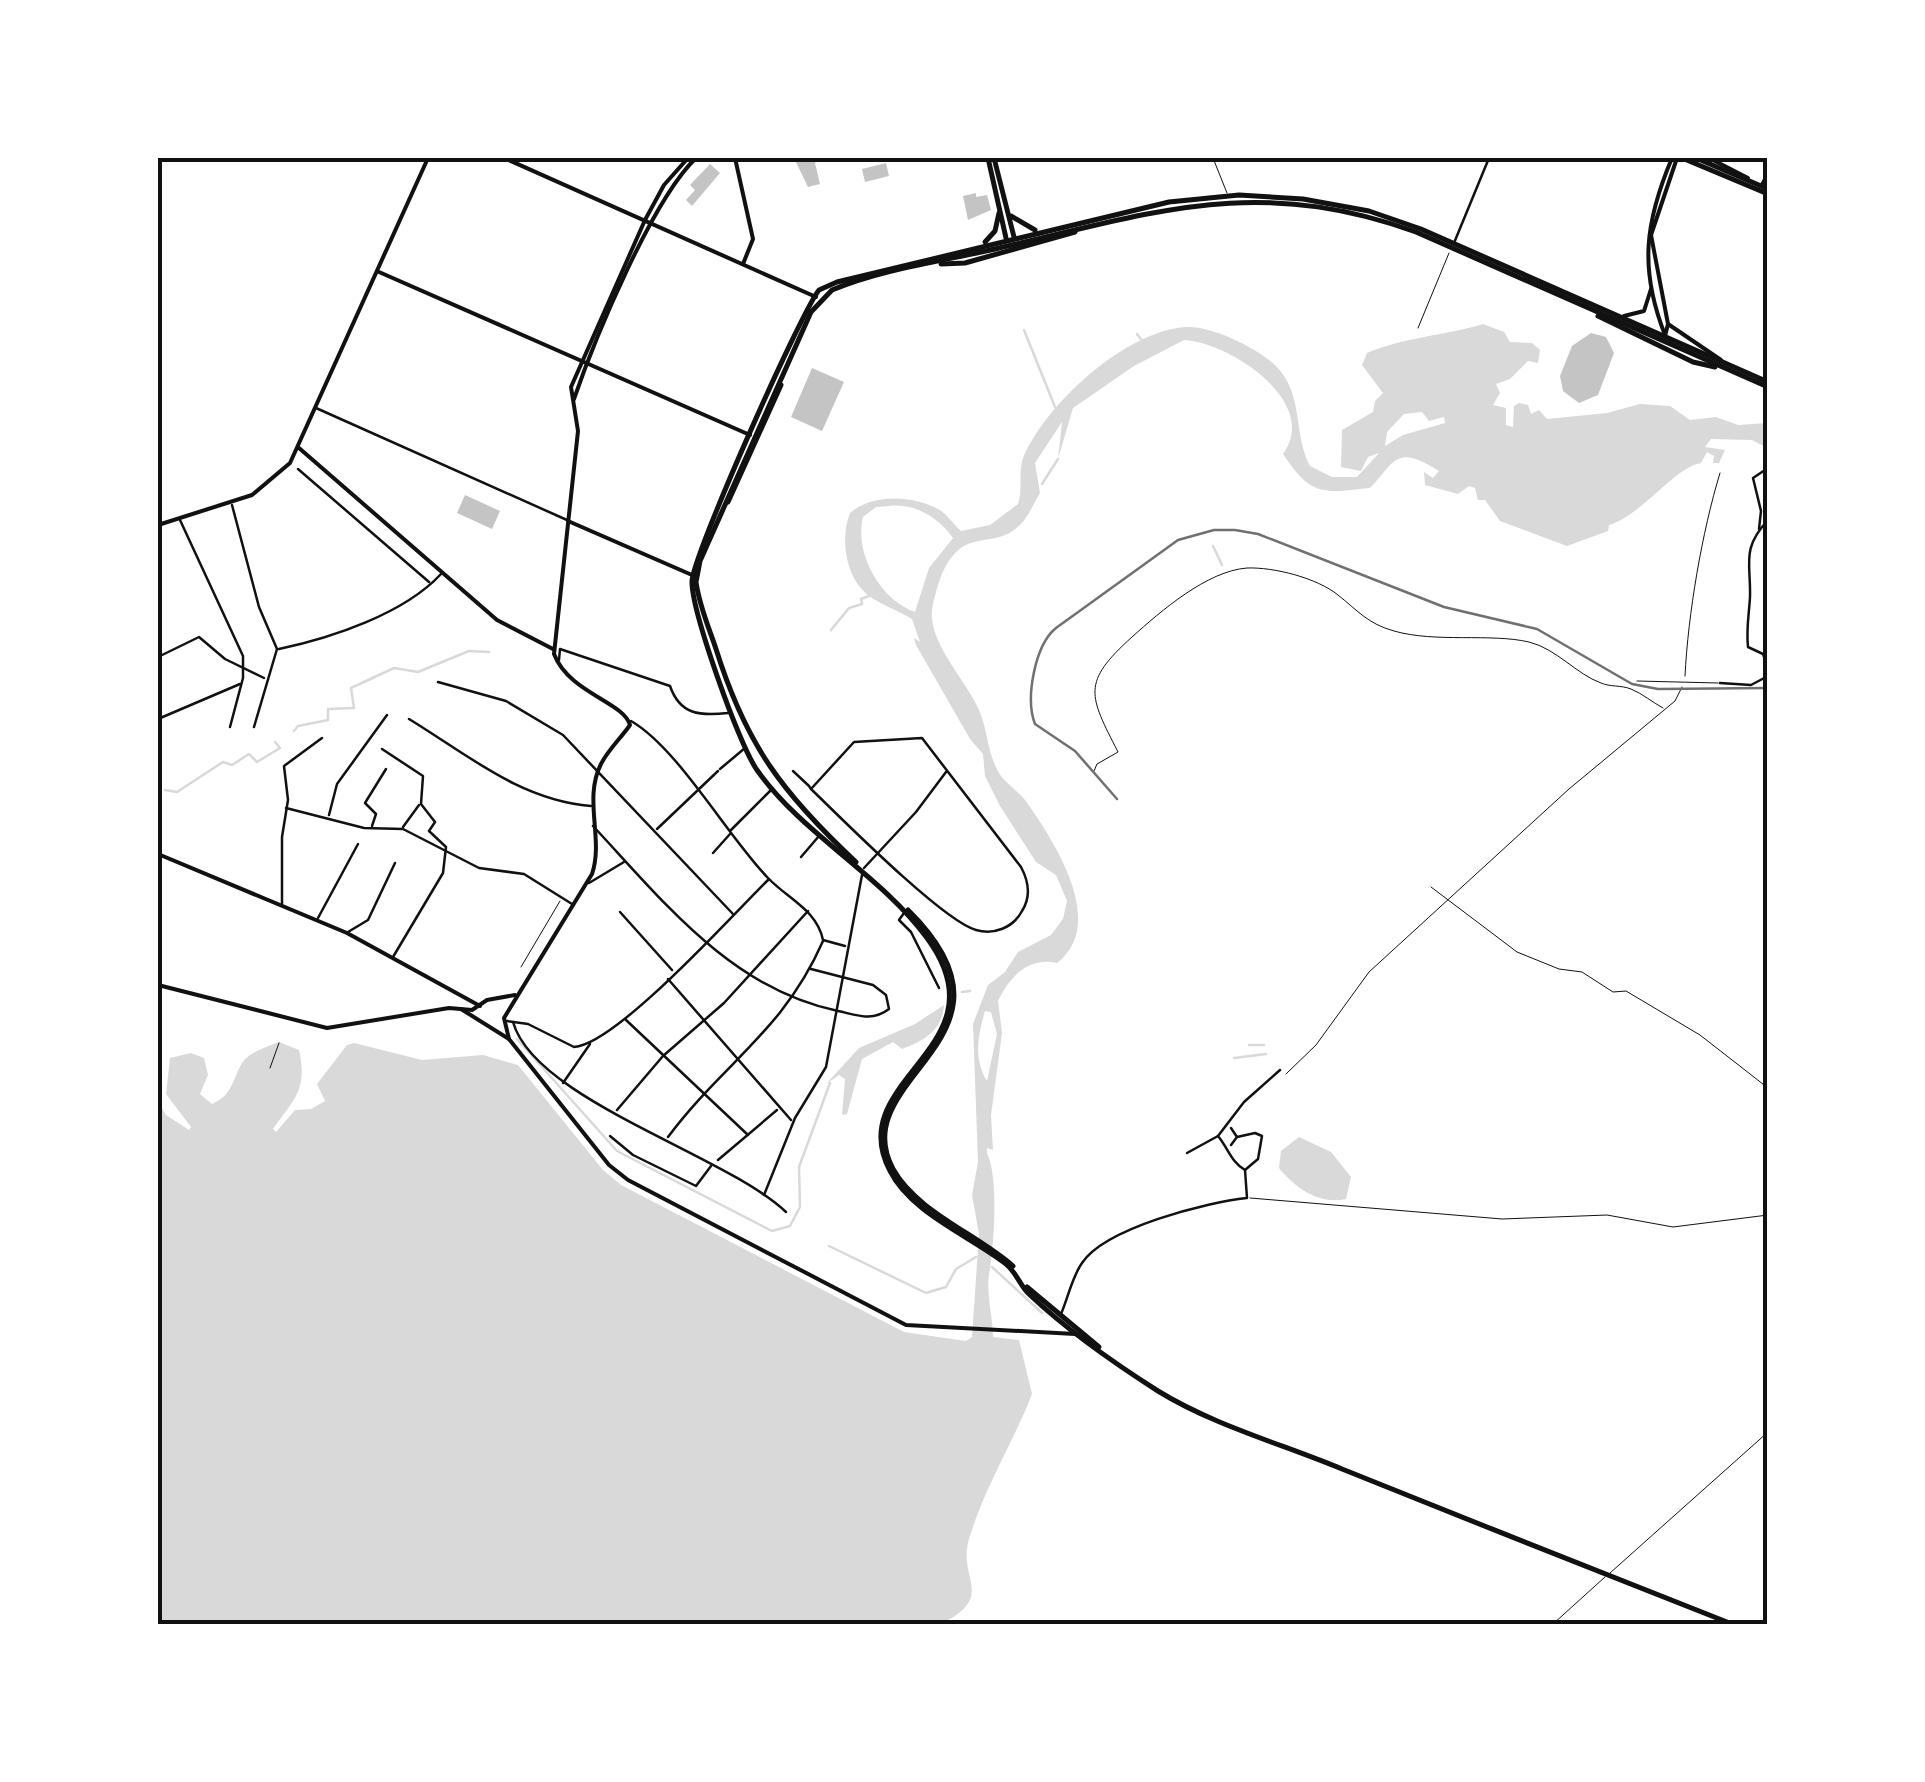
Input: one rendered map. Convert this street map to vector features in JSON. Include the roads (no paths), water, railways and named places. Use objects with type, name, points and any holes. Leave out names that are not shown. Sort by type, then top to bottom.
[{"type":"main road","points":[[158,524],[232,503],[270,482],[300,448],[428,158]]},
{"type":"main road","points":[[504,158],[817,298]]},
{"type":"main road","points":[[504,1018],[587,884],[596,856],[593,806],[598,771],[630,721],[578,687],[558,664],[578,431],[571,388],[664,185],[688,158]]},
{"type":"main road","points":[[648,222],[672,184],[696,158]]},
{"type":"main road","points":[[734,158],[753,240],[743,264]]},
{"type":"main road","points":[[991,158],[1011,242]]},
{"type":"main road","points":[[1662,158],[1666,172]]},
{"type":"main road","points":[[1665,336],[1646,240],[1666,172],[1677,158]]},
{"type":"main road","points":[[1677,158],[1763,188]]},
{"type":"main road","points":[[1665,336],[1668,324],[1651,256],[1654,210],[1677,158]]},
{"type":"main road","points":[[1696,158],[1763,188]]},
{"type":"main road","points":[[1709,158],[1763,188]]},
{"type":"main road","points":[[928,1207],[893,1169],[886,1134],[895,1100],[947,1031],[954,1000],[952,979],[929,933],[762,776],[730,713],[694,594],[694,575],[817,298],[834,282],[1011,242],[1044,230],[1169,202],[1254,195],[1354,208],[1452,245],[1676,344]]},
{"type":"main road","points":[[1101,1350],[1090,1337],[1028,1294],[1005,1262],[894,1178],[882,1141],[888,1106],[938,1038],[950,1004],[945,968],[906,912],[808,818],[762,756],[733,704],[694,575],[817,298],[840,287],[1109,220],[1188,204],[1280,201],[1362,214],[1452,245],[1650,336],[1768,384]]},
{"type":"main road","points":[[1003,208],[1019,224],[1044,230]]},
{"type":"main road","points":[[980,246],[995,231],[1003,208]]},
{"type":"main road","points":[[928,264],[965,263],[1109,220]]},
{"type":"main road","points":[[377,271],[753,436]]},
{"type":"main road","points":[[1608,312],[1632,317],[1640,314],[1649,304],[1652,284]]},
{"type":"main road","points":[[1588,308],[1693,362],[1728,367]]},
{"type":"main road","points":[[1668,324],[1728,367]]},
{"type":"main road","points":[[1650,336],[1665,336]]},
{"type":"main road","points":[[721,513],[756,448],[787,366]]},
{"type":"main road","points":[[300,448],[504,625],[557,649]]},
{"type":"main road","points":[[568,521],[694,575]]},
{"type":"main road","points":[[750,758],[753,752],[762,756]]},
{"type":"main road","points":[[762,776],[768,779],[774,773]]},
{"type":"main road","points":[[158,854],[347,933],[480,1006],[484,1020]]},
{"type":"main road","points":[[158,984],[320,1027],[461,1010],[519,992]]},
{"type":"main road","points":[[497,999],[505,1006],[509,1040]]},
{"type":"main road","points":[[461,1010],[484,1020],[509,1040],[618,1174],[906,1325],[1090,1337]]},
{"type":"main road","points":[[484,1020],[504,1018]]},
{"type":"main road","points":[[1058,1332],[1061,1317]]},
{"type":"main road","points":[[1061,1317],[1076,1334],[1176,1402],[1732,1624]]},
{"type":"street","points":[[1213,158],[1227,192]]},
{"type":"street","points":[[1418,328],[1489,158]]},
{"type":"street","points":[[1763,188],[1767,172]]},
{"type":"street","points":[[316,408],[568,521]]},
{"type":"street","points":[[1759,530],[1761,511],[1753,478],[1768,468]]},
{"type":"street","points":[[298,469],[432,584]]},
{"type":"street","points":[[232,503],[259,607],[277,649],[254,727]]},
{"type":"street","points":[[179,518],[235,632],[244,668],[230,727]]},
{"type":"street","points":[[1768,520],[1746,552],[1750,598],[1745,625],[1748,647],[1763,654],[1768,668]]},
{"type":"street","points":[[277,649],[337,634],[432,584],[442,573]]},
{"type":"street","points":[[158,657],[198,638],[266,678]]},
{"type":"street","points":[[557,649],[670,686],[677,704],[700,716],[730,713]]},
{"type":"street","points":[[1637,681],[1751,684],[1768,676]]},
{"type":"street","points":[[438,682],[506,701],[564,734],[732,914]]},
{"type":"street","points":[[158,720],[232,684],[241,684]]},
{"type":"street","points":[[329,816],[337,784],[387,715]]},
{"type":"street","points":[[410,719],[500,778],[560,802],[593,806]]},
{"type":"street","points":[[630,721],[698,791],[769,879],[808,911],[823,940],[848,946]]},
{"type":"street","points":[[283,905],[284,766],[322,738]]},
{"type":"street","points":[[793,771],[810,789],[878,852],[968,927],[996,931],[1019,917],[1028,901],[1025,874],[922,738],[854,742],[810,789]]},
{"type":"street","points":[[656,830],[745,748]]},
{"type":"street","points":[[382,749],[423,776],[421,804],[403,829]]},
{"type":"street","points":[[372,828],[376,814],[364,803],[386,769]]},
{"type":"street","points":[[764,1195],[794,1121],[826,1067],[862,870],[948,771]]},
{"type":"street","points":[[713,853],[772,788]]},
{"type":"street","points":[[392,958],[444,872],[445,844],[429,831],[435,822],[421,804]]},
{"type":"street","points":[[286,808],[372,828],[403,829],[479,868],[524,874],[574,906]]},
{"type":"street","points":[[593,826],[703,943],[750,976],[792,1000],[868,1018],[879,1016],[891,1005],[880,989],[811,969]]},
{"type":"street","points":[[800,857],[820,834]]},
{"type":"street","points":[[317,920],[358,844]]},
{"type":"street","points":[[587,884],[613,873],[625,860]]},
{"type":"street","points":[[347,933],[354,925],[368,920],[395,863]]},
{"type":"street","points":[[504,1018],[528,1024],[574,1048],[590,1043],[625,1020],[769,879]]},
{"type":"street","points":[[521,968],[562,898]]},
{"type":"street","points":[[616,1111],[663,1056],[750,976],[808,911]]},
{"type":"street","points":[[620,912],[674,972]]},
{"type":"street","points":[[906,912],[899,920],[911,932],[939,988]]},
{"type":"street","points":[[667,1138],[792,1000],[823,940]]},
{"type":"street","points":[[668,978],[778,1109],[794,1121]]},
{"type":"street","points":[[625,1020],[748,1134]]},
{"type":"street","points":[[513,1022],[521,1039],[563,1083],[712,1164],[786,1212]]},
{"type":"street","points":[[563,1083],[590,1043]]},
{"type":"street","points":[[1187,1154],[1230,1126],[1244,1102],[1280,1070]]},
{"type":"street","points":[[718,1160],[778,1109]]},
{"type":"street","points":[[1230,1126],[1237,1137]]},
{"type":"street","points":[[1230,1146],[1237,1137],[1256,1132],[1262,1136],[1258,1159],[1245,1170]]},
{"type":"street","points":[[610,1136],[633,1156],[696,1186],[712,1164]]},
{"type":"street","points":[[1218,1136],[1230,1146],[1234,1162],[1245,1170],[1247,1198]]},
{"type":"street","points":[[1061,1317],[1080,1265],[1090,1254],[1152,1220],[1208,1203],[1247,1198],[1502,1218],[1607,1215],[1672,1227],[1768,1216]]},
{"type":"street","points":[[1553,1624],[1768,1432]]},
{"type":"waterway","points":[[1024,330],[1055,407]]},
{"type":"waterway","points":[[1137,334],[1143,342]]},
{"type":"waterway","points":[[1042,484],[1058,459]]},
{"type":"waterway","points":[[1213,546],[1222,565]]},
{"type":"waterway","points":[[831,630],[849,608],[862,604],[861,599],[869,596]]},
{"type":"waterway","points":[[294,731],[298,726],[328,720],[328,709],[354,708],[351,688],[394,668],[418,672],[469,651],[489,652]]},
{"type":"waterway","points":[[165,790],[177,792],[223,762],[232,765],[249,754],[257,762],[280,748],[275,742]]},
{"type":"waterway","points":[[962,992],[970,991]]},
{"type":"waterway","points":[[517,1039],[617,1151],[772,1231],[790,1226],[800,1207],[799,1167],[830,1083]]},
{"type":"waterway","points":[[1249,1045],[1264,1045]]},
{"type":"waterway","points":[[1234,1058],[1266,1054]]},
{"type":"waterway","points":[[829,1246],[926,1293],[946,1287],[956,1269],[976,1257]]},
{"type":"waterway","points":[[992,1267],[1042,1313]]},
{"type":"railway","points":[[1117,799],[1075,751],[1035,724],[1031,700],[1037,659],[1056,628],[1178,540],[1214,530],[1258,534],[1444,607],[1537,629],[1632,684],[1658,689],[1768,688]]}]
